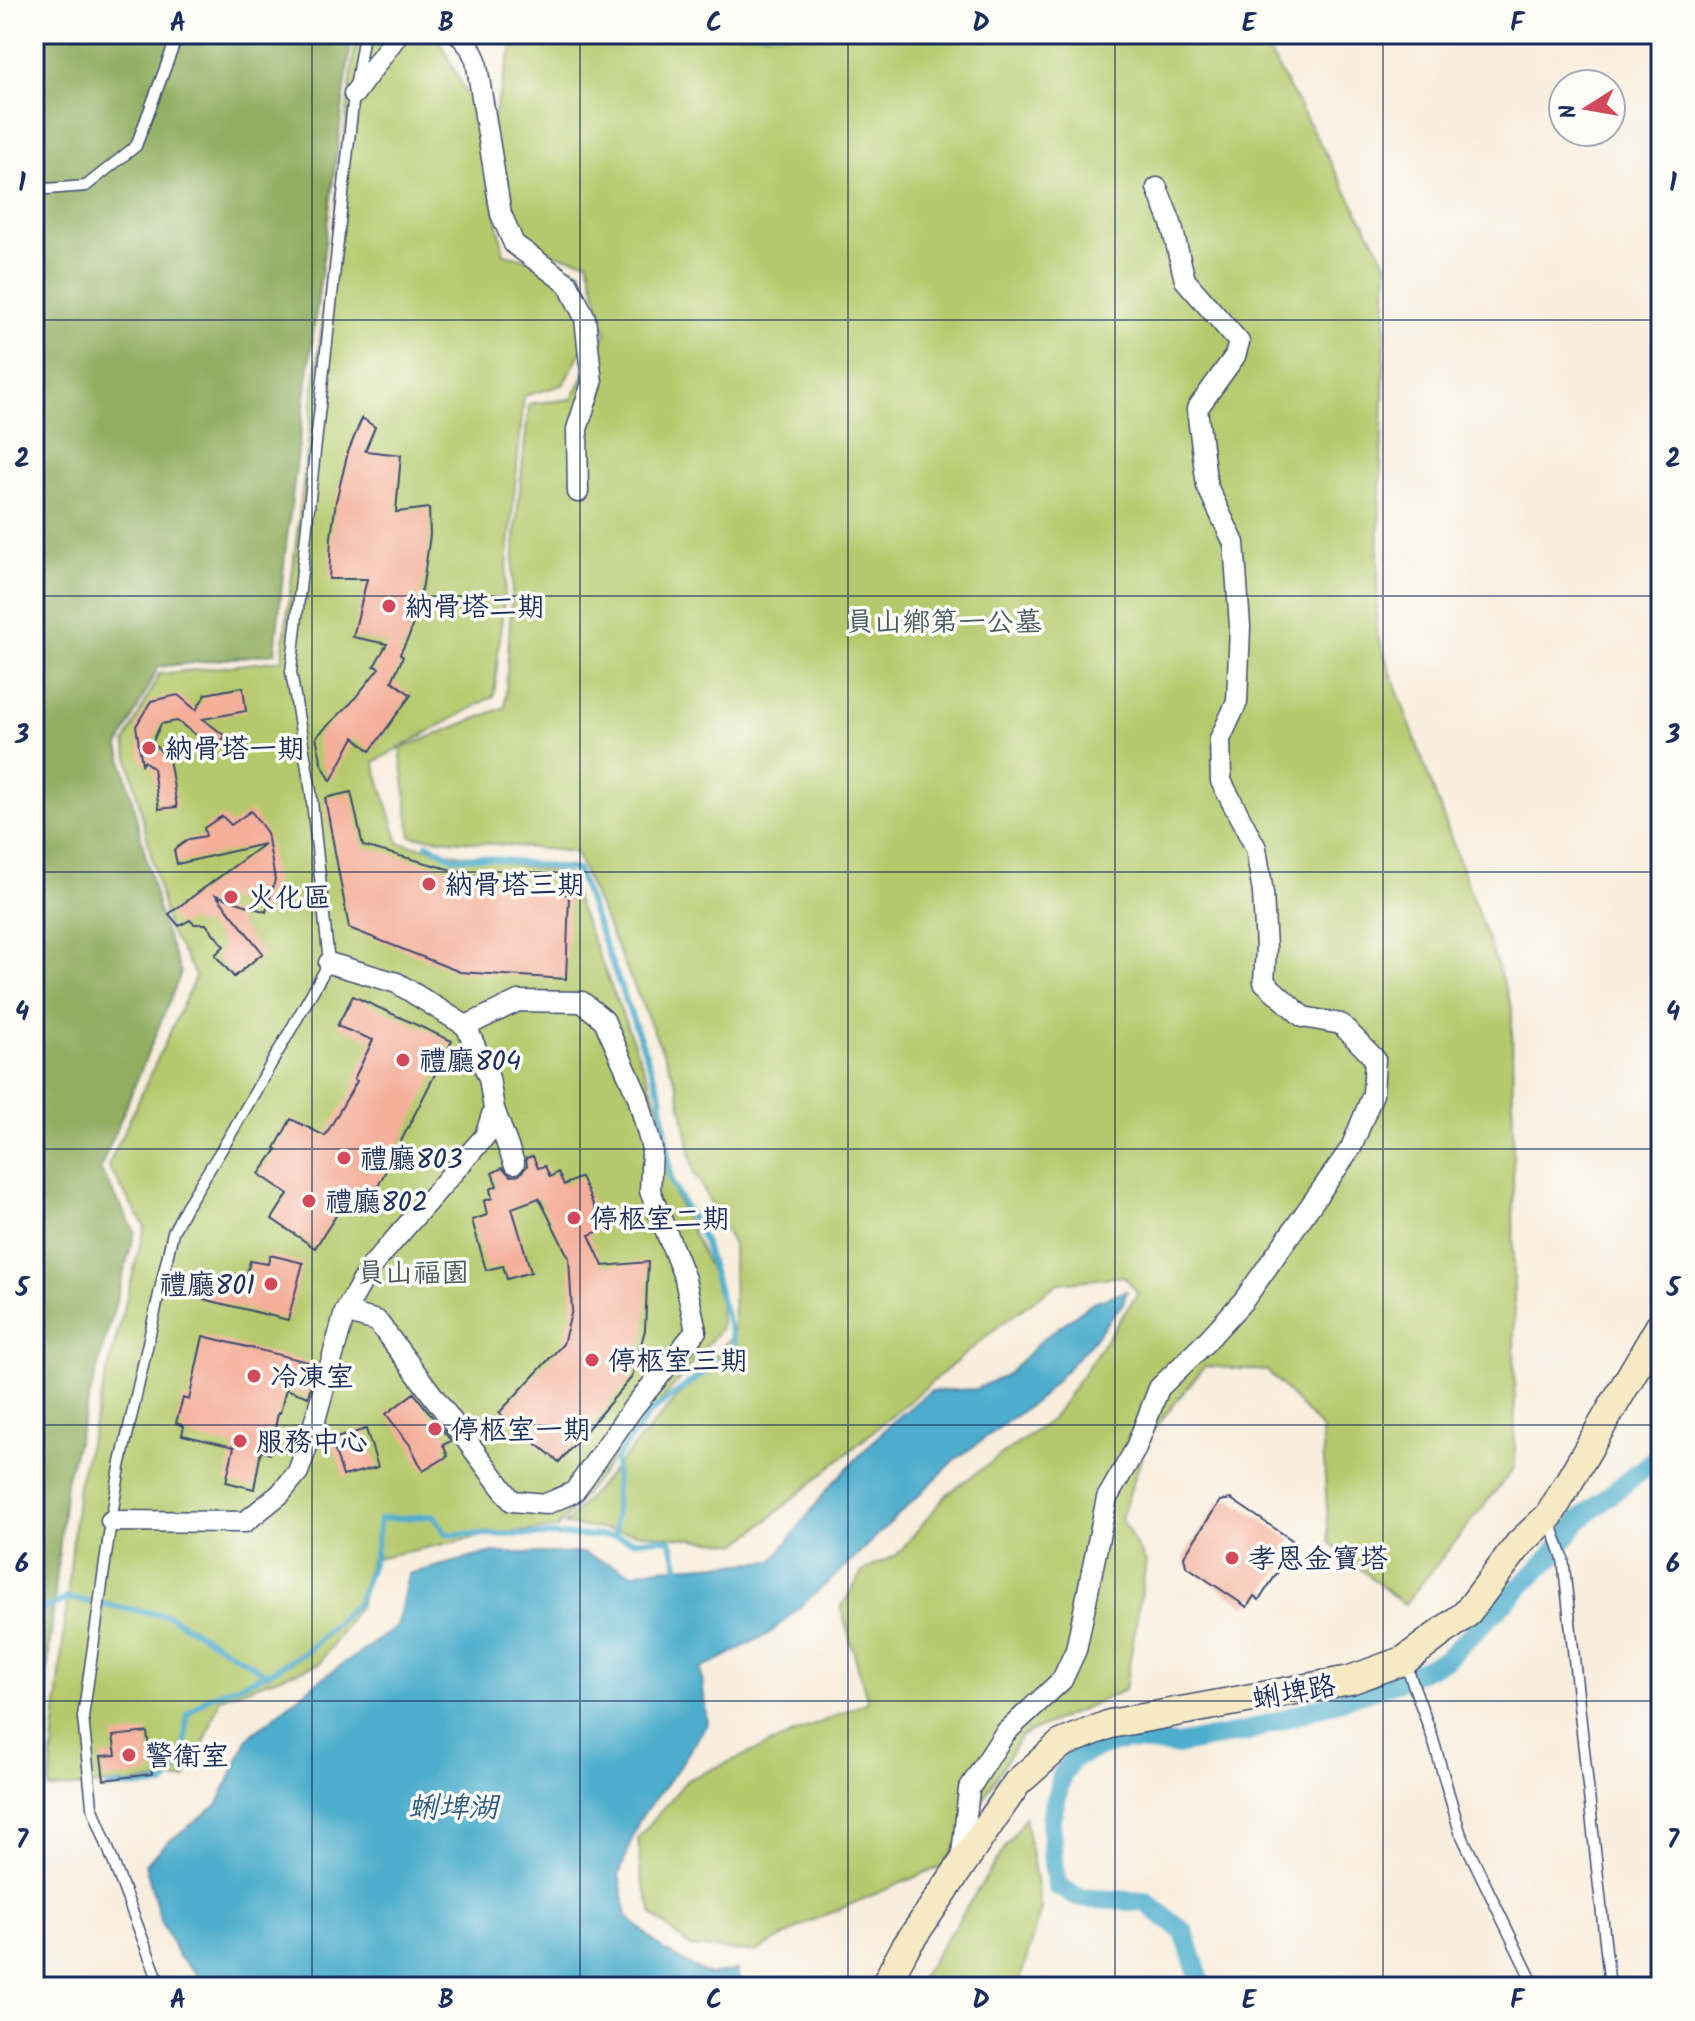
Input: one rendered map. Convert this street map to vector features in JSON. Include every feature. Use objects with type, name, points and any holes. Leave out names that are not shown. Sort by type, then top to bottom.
[{"type":"street","points":[[354,94],[398,34]]},
{"type":"street","points":[[459,34],[476,60],[501,214],[514,244],[568,284],[585,318],[592,383],[577,429],[578,492]]},
{"type":"street","points":[[961,1864],[969,1789],[1005,1733],[1062,1680],[1076,1650],[1107,1498],[1135,1450],[1159,1388],[1244,1300],[1351,1148],[1373,1094],[1375,1059],[1341,1024],[1303,1017],[1264,982],[1263,893],[1256,848],[1221,781],[1220,739],[1237,702],[1240,626],[1234,543],[1207,486],[1197,409],[1235,356],[1239,342],[1185,280],[1171,223],[1157,188]]},
{"type":"street","points":[[329,963],[397,983],[466,1026],[489,1078],[494,1109],[514,1163]]},
{"type":"street","points":[[345,1312],[377,1321],[512,1501],[546,1504],[574,1492],[633,1408],[696,1331],[685,1279],[650,1191],[652,1149],[638,1097],[604,1020],[582,1002],[518,1001],[466,1026]]},
{"type":"street","points":[[111,1521],[245,1522],[280,1494],[298,1472],[306,1450],[345,1312],[369,1269],[485,1136],[494,1109]]},
{"type":"street","name":"蜊埤路","points":[[884,1987],[905,1948],[1017,1783],[1061,1744],[1110,1724],[1350,1680],[1405,1660],[1466,1614],[1520,1543],[1549,1516],[1661,1324]]},
{"type":"lane","points":[[34,190],[86,186],[136,146],[178,34]]},
{"type":"lane","points":[[161,1987],[92,1806],[83,1717],[120,1467],[173,1232],[329,963],[311,792],[291,672],[354,94],[364,34]]},
{"type":"lane","points":[[1549,1516],[1563,1558],[1610,1987]]},
{"type":"lane","points":[[1405,1660],[1432,1736],[1460,1832],[1535,1987]]},
{"type":"green space","points":[[34,34],[352,34],[286,545],[275,653],[158,667],[119,746],[161,920],[181,973],[100,1169],[135,1232],[66,1482],[36,1785],[34,1784]]},
{"type":"green space","name":"員山福園","points":[[363,34],[436,34],[474,108],[504,254],[581,271],[596,324],[563,385],[524,396],[494,696],[374,762],[399,843],[566,874],[659,1106],[675,1196],[720,1290],[721,1328],[556,1529],[499,1533],[370,1559],[361,1603],[319,1664],[220,1698],[206,1738],[186,1779],[49,1789],[78,1486],[145,1227],[108,1166],[196,976],[168,928],[125,743],[159,674],[282,660],[356,37]]},
{"type":"green space","name":"員山鄉第一公墓","points":[[502,34],[1259,34],[1387,264],[1376,631],[1512,1007],[1515,1467],[1404,1605],[1329,1542],[1322,1429],[1268,1371],[1205,1366],[1149,1435],[1121,1518],[1146,1563],[1125,1690],[1021,1736],[944,1865],[811,1921],[756,1952],[690,1947],[653,1915],[641,1877],[638,1838],[687,1780],[868,1702],[841,1608],[863,1571],[897,1555],[947,1494],[1052,1419],[1138,1293],[1124,1276],[1058,1283],[1000,1325],[739,1544],[564,1525],[734,1334],[733,1245],[694,1172],[677,1084],[575,852],[411,836],[400,749],[505,707],[515,536],[529,404],[572,399],[606,333],[588,261],[525,249],[488,138],[513,44]]},
{"type":"green space","points":[[1025,1817],[1041,1909],[1018,1987],[915,1987]]},
{"type":"water","name":"蜊埤湖","points":[[1127,1291],[1123,1303],[1041,1397],[955,1460],[833,1578],[770,1633],[701,1669],[707,1724],[639,1820],[619,1875],[627,1916],[664,1951],[709,1975],[737,1970],[741,1987],[208,1987],[178,1956],[160,1919],[145,1864],[218,1804],[248,1738],[317,1682],[397,1627],[408,1574],[489,1553],[582,1553],[633,1573],[659,1568],[773,1561],[830,1486],[889,1425],[930,1391],[976,1389],[1008,1374],[1043,1339],[1093,1302]]},
{"type":"building","name":"納骨塔二期","points":[[362,418],[375,427],[365,451],[401,455],[396,512],[429,508],[430,535],[423,584],[410,634],[392,681],[411,695],[370,751],[354,737],[331,781],[320,761],[316,737],[351,703],[379,668],[374,666],[387,644],[353,637],[367,579],[329,579],[336,501],[348,452]]},
{"type":"building","name":"納骨塔一期","points":[[243,687],[246,711],[203,719],[225,736],[215,749],[177,721],[161,724],[152,743],[169,758],[177,807],[159,809],[153,768],[144,761],[142,764],[136,726],[151,701],[178,695],[196,710],[206,694]]},
{"type":"building","name":"納骨塔三期","points":[[351,792],[363,846],[467,874],[569,895],[566,979],[460,972],[349,928],[325,798]]},
{"type":"building","name":"火化區","points":[[251,811],[267,833],[275,880],[266,912],[216,895],[263,953],[234,977],[215,955],[224,946],[206,924],[194,924],[190,920],[179,926],[169,914],[264,844],[177,864],[174,850],[189,839],[206,836],[204,828],[222,816],[231,825]]},
{"type":"building","points":[[353,996],[452,1041],[370,1202],[350,1194],[315,1248],[272,1219],[288,1194],[259,1174],[277,1149],[291,1119],[325,1136],[357,1081],[354,1079],[373,1040],[337,1026]]},
{"type":"building","name":"停柩室三期","points":[[533,1156],[538,1168],[545,1166],[550,1177],[558,1172],[564,1185],[581,1177],[604,1229],[589,1235],[603,1266],[648,1262],[645,1330],[632,1377],[559,1462],[499,1413],[563,1344],[572,1310],[569,1258],[539,1198],[512,1208],[531,1272],[507,1279],[503,1266],[486,1270],[472,1220],[487,1215],[484,1201],[492,1198],[490,1189],[497,1186],[492,1173],[502,1168],[511,1176],[519,1175],[527,1166],[526,1158]]},
{"type":"building","name":"禮廳801","points":[[270,1255],[303,1263],[288,1320],[203,1299],[207,1276],[244,1286],[250,1261],[268,1264]]},
{"type":"building","points":[[203,1336],[316,1364],[308,1397],[286,1389],[270,1454],[261,1451],[254,1489],[226,1482],[234,1447],[182,1435],[184,1426],[176,1423],[183,1398],[189,1400]]},
{"type":"building","points":[[414,1393],[451,1441],[443,1445],[448,1456],[423,1471],[410,1445],[386,1414]]},
{"type":"building","points":[[366,1429],[378,1467],[343,1476],[333,1439]]},
{"type":"building","name":"孝恩金寶塔","points":[[1231,1499],[1292,1540],[1279,1559],[1284,1563],[1259,1600],[1254,1596],[1247,1607],[1186,1566],[1184,1556],[1220,1501]]},
{"type":"building","name":"警衛室","points":[[147,1732],[152,1774],[104,1780],[101,1756],[116,1755],[113,1736]]},
{"type":"waterway","points":[[427,844],[454,858],[480,857],[577,870],[661,1095],[671,1182],[704,1241],[736,1349],[651,1412],[616,1458],[615,1536]]},
{"type":"waterway","points":[[1202,1987],[1184,1932],[1145,1902],[1080,1898],[1057,1886],[1051,1819],[1062,1775],[1072,1759],[1101,1746],[1128,1740],[1176,1745],[1244,1732],[1399,1681],[1446,1659],[1552,1556],[1578,1521],[1661,1454]]},
{"type":"waterway","points":[[108,1787],[164,1785],[184,1762],[187,1715],[209,1697],[267,1674],[307,1651],[358,1602],[375,1555],[380,1519],[434,1516],[446,1534],[615,1536],[634,1541],[670,1540],[681,1574]]},
{"type":"waterway","points":[[34,1614],[68,1598],[169,1616],[267,1674]]},
{"type":"place","name":"納骨塔二期","points":[[389,606]]},
{"type":"place","name":"納骨塔一期","points":[[149,748]]},
{"type":"place","name":"納骨塔三期","points":[[429,884]]},
{"type":"place","name":"火化區","points":[[231,897]]},
{"type":"place","name":"禮廳804","points":[[403,1060]]},
{"type":"place","name":"禮廳803","points":[[344,1158]]},
{"type":"place","name":"禮廳802","points":[[309,1201]]},
{"type":"place","name":"停柩室二期","points":[[574,1218]]},
{"type":"place","name":"禮廳801","points":[[271,1284]]},
{"type":"place","name":"停柩室三期","points":[[592,1360]]},
{"type":"place","name":"冷凍室","points":[[254,1376]]},
{"type":"place","name":"停柩室一期","points":[[435,1429]]},
{"type":"place","name":"服務中心","points":[[240,1441]]},
{"type":"place","name":"孝恩金寶塔","points":[[1232,1558]]},
{"type":"place","name":"警衛室","points":[[129,1755]]}]
